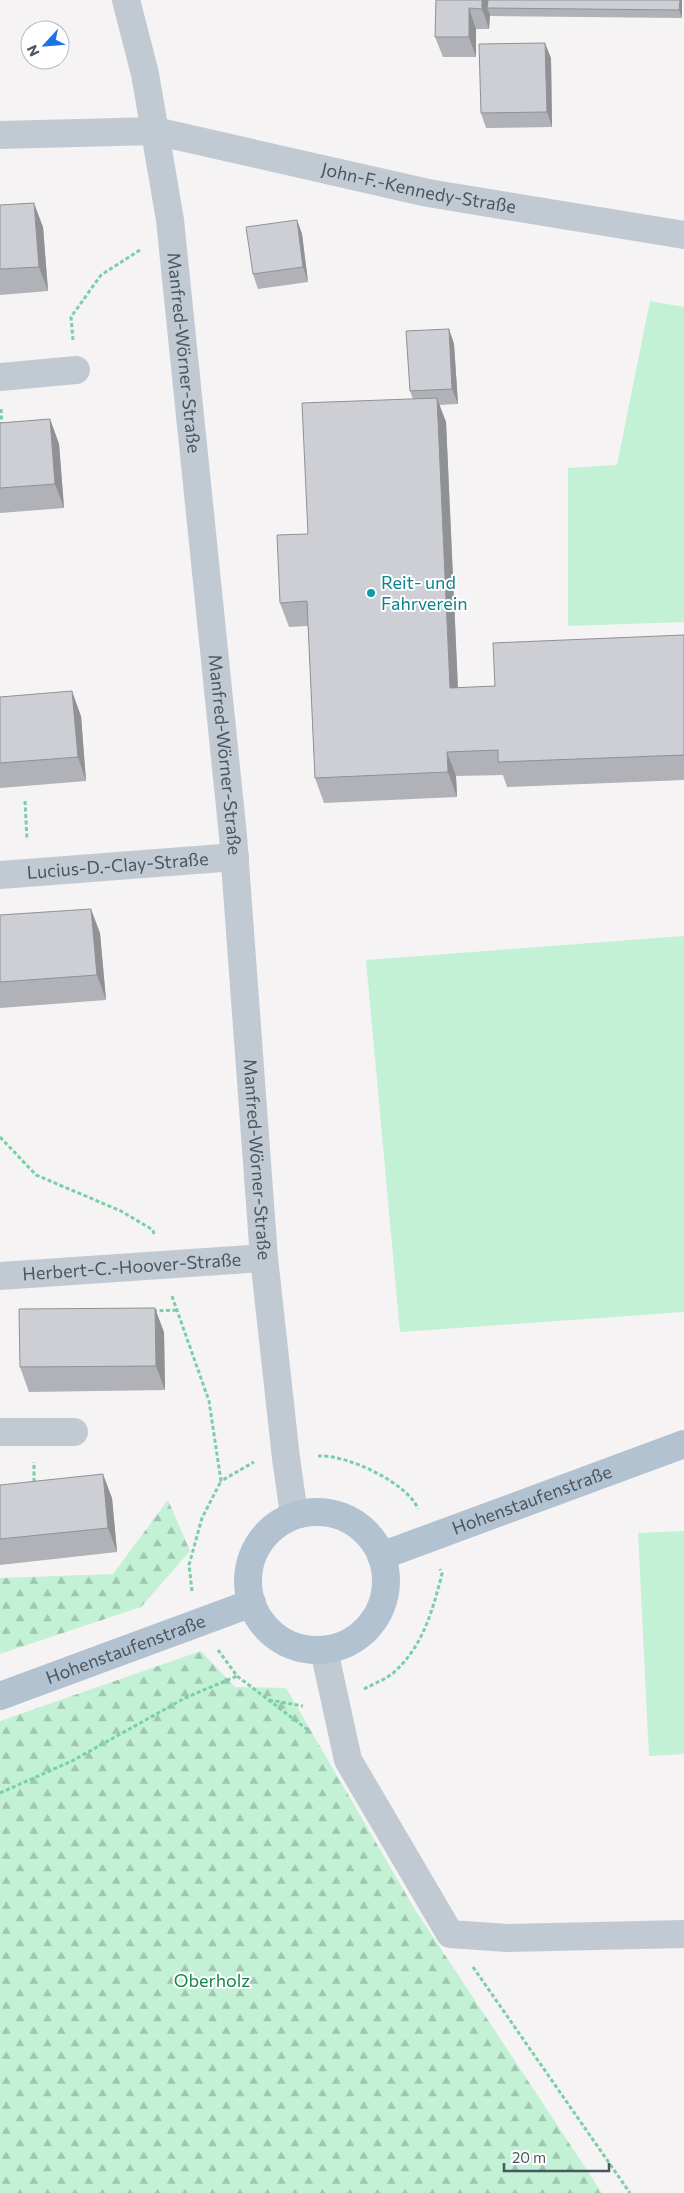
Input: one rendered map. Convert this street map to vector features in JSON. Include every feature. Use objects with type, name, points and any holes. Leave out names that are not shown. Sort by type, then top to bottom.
[{"type":"main road","name":"Hohenstaufenstraße","points":[[381,1556],[684,1444]]},
{"type":"main road","points":[[312,1512],[329,1513],[346,1518],[367,1534],[381,1556],[386,1573],[386,1591],[381,1609],[371,1624],[358,1637],[342,1645],[324,1650],[302,1648],[280,1639],[263,1624],[252,1603],[248,1582],[251,1561],[261,1541],[276,1526],[294,1516],[312,1512]]},
{"type":"main road","name":"Hohenstaufenstraße","points":[[0,1696],[252,1603]]},
{"type":"street","name":"Manfred-Wörner-Straße","points":[[126,0],[145,74],[172,243],[235,857],[264,1258],[294,1516]]},
{"type":"street","name":"John-F.-Kennedy-Straße","points":[[0,135],[155,131],[428,193],[684,235]]},
{"type":"street","points":[[0,377],[76,370]]},
{"type":"street","name":"Lucius-D.-Clay-Straße","points":[[0,875],[235,857]]},
{"type":"street","name":"Herbert-C.-Hoover-Straße","points":[[0,1276],[264,1258]]},
{"type":"street","points":[[0,1432],[74,1432]]},
{"type":"street","points":[[324,1650],[348,1760],[450,1934],[507,1938],[684,1934]]},
{"type":"path","points":[[76,370],[71,317],[101,275],[136,251],[172,243]]},
{"type":"path","points":[[0,403],[2,433]]},
{"type":"path","points":[[26,801],[29,873]]},
{"type":"path","points":[[0,1137],[36,1175],[121,1211],[153,1230],[160,1265],[209,1401],[221,1481]]},
{"type":"path","points":[[150,1311],[177,1310]]},
{"type":"path","points":[[250,1462],[221,1481],[202,1518],[189,1565],[197,1623],[237,1676],[269,1700]]},
{"type":"path","points":[[0,1793],[72,1761],[184,1698],[237,1676]]},
{"type":"path","points":[[450,1934],[630,2193]]},
{"type":"green space","points":[[650,301],[684,307],[684,622],[568,626],[568,468],[617,465]]},
{"type":"green space","points":[[684,936],[684,1312],[400,1332],[366,960]]},
{"type":"green space","points":[[168,1500],[190,1551],[141,1607],[0,1654],[0,1578],[113,1574]]},
{"type":"green space","points":[[684,1531],[684,1754],[649,1756],[638,1533]]},
{"type":"green space","name":"Oberholz","points":[[201,1651],[235,1687],[286,1688],[414,1908],[602,2193],[0,2193],[0,1721]]},
{"type":"building","points":[[436,0],[482,0],[482,9],[469,8],[469,37],[435,37]]},
{"type":"building","points":[[488,0],[680,0],[679,10],[487,8]]},
{"type":"building","points":[[545,43],[547,112],[481,113],[479,44]]},
{"type":"building","points":[[34,203],[39,267],[0,269],[0,205]]},
{"type":"building","points":[[297,220],[303,267],[253,274],[246,227]]},
{"type":"building","points":[[449,329],[452,389],[410,391],[406,331]]},
{"type":"building","name":"Reit- und Fahrverein","points":[[437,398],[450,688],[495,686],[493,643],[684,635],[684,755],[498,762],[498,750],[447,752],[448,772],[315,778],[307,601],[280,603],[277,535],[308,534],[302,403]]},
{"type":"building","points":[[50,419],[55,484],[0,488],[0,423]]},
{"type":"building","points":[[72,691],[78,757],[0,763],[0,697]]},
{"type":"building","points":[[91,909],[97,975],[0,982],[0,915]]},
{"type":"building","points":[[155,1308],[156,1366],[20,1367],[19,1309]]},
{"type":"building","points":[[103,1474],[108,1528],[0,1539],[0,1485]]},
{"type":"place","name":"Reit- und Fahrverein","points":[[371,593]]}]
